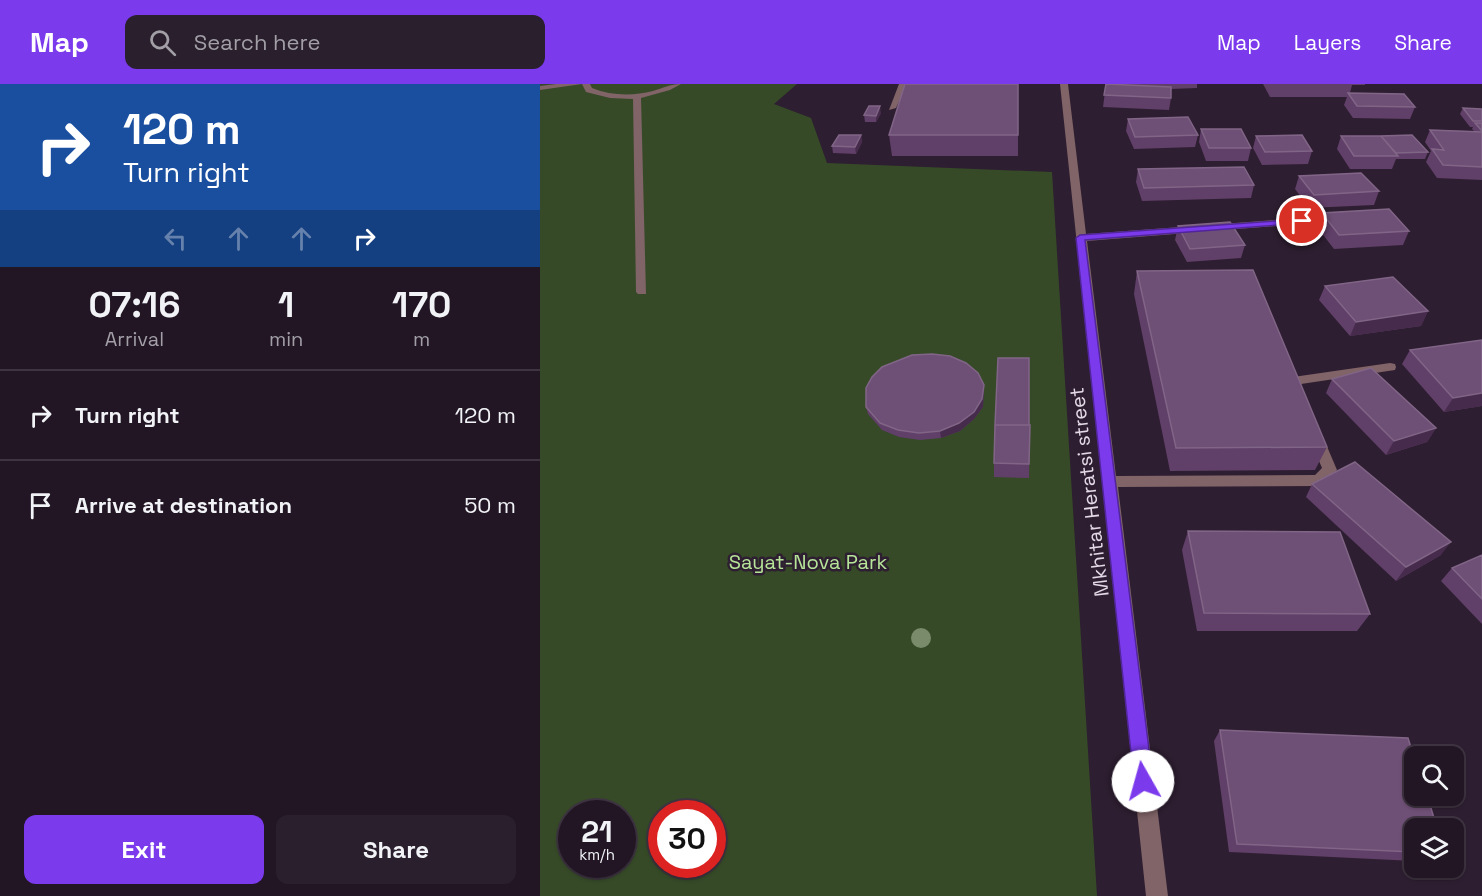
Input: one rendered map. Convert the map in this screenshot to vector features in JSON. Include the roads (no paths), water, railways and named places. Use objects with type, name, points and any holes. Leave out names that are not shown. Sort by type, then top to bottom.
[{"type":"street","points":[[540,88],[578,84]]},
{"type":"street","points":[[586,84],[589,90],[598,94],[637,95],[664,90],[677,84]]},
{"type":"street","points":[[892,108],[903,84]]},
{"type":"street","name":"Mkhitar Heratsi street","points":[[1064,84],[1157,896]]},
{"type":"street","points":[[637,95],[642,292]]},
{"type":"street","points":[[1080,238],[1302,221]]},
{"type":"street","points":[[1301,401],[1293,381],[1390,367]]},
{"type":"street","points":[[1109,482],[1318,480],[1330,470],[1309,421]]},
{"type":"park label","name":"Sayat-Nova Park","points":[[808,562]]}]
